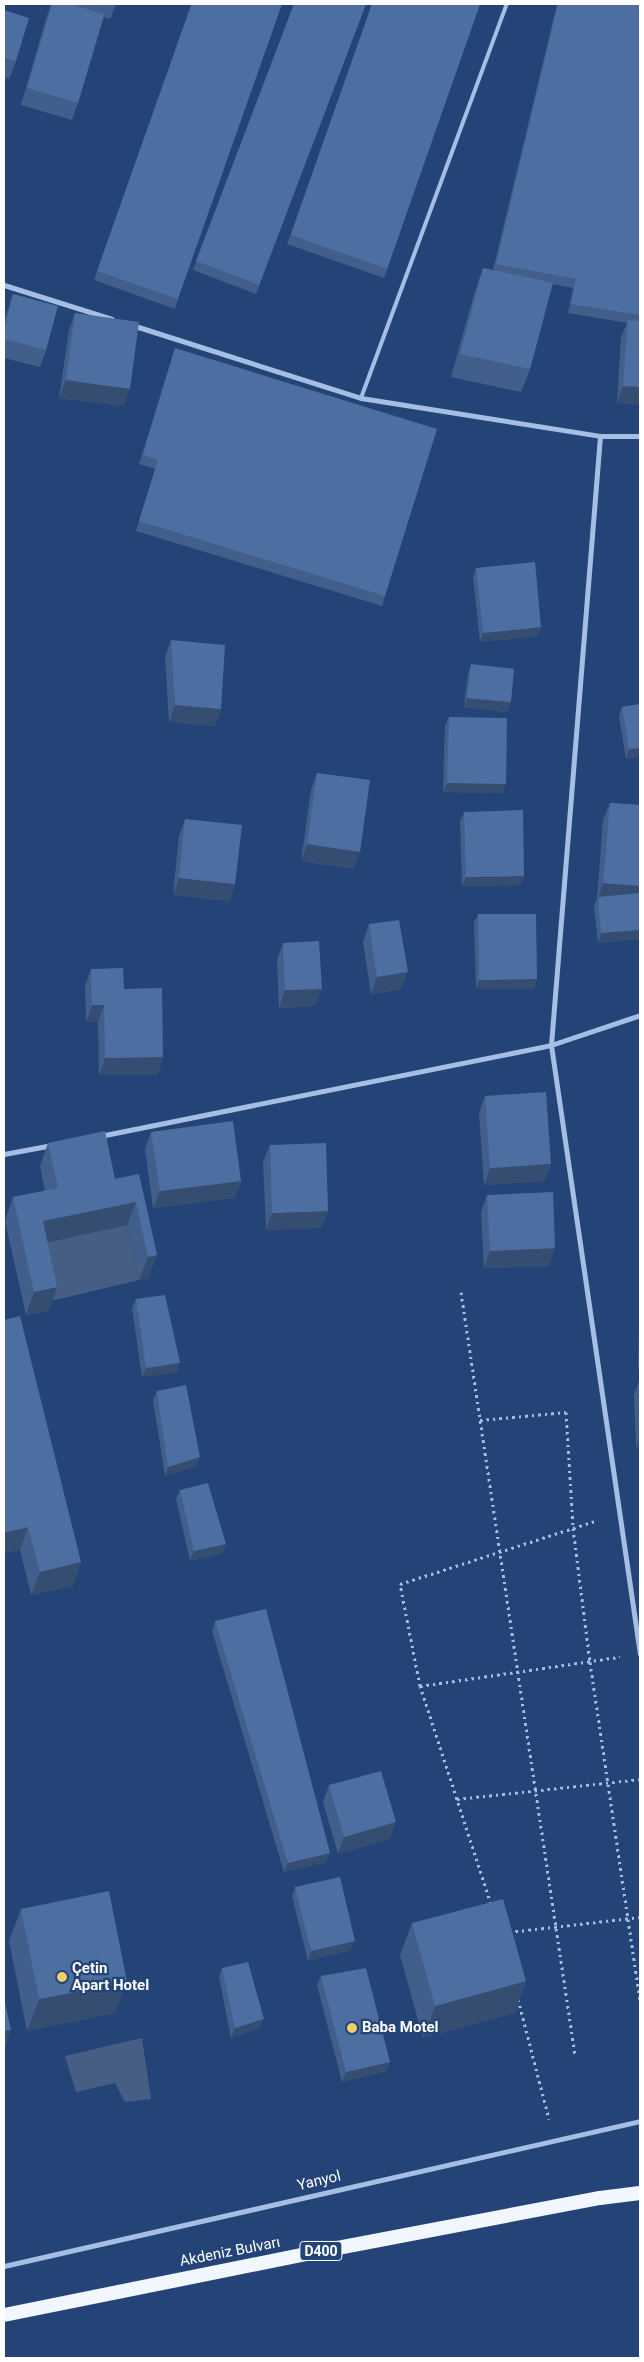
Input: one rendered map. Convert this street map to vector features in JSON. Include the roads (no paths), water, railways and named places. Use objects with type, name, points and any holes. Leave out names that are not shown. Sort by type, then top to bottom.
[{"type":"highway","name":"Akdeniz Bulvarı","points":[[4,2315],[337,2248],[600,2198],[640,2193]]},
{"type":"street","points":[[4,284],[116,320]]},
{"type":"street","points":[[126,323],[361,398],[600,436],[640,436]]},
{"type":"street","points":[[600,436],[550,1045],[640,1654]]},
{"type":"street","points":[[90,1138],[550,1045],[640,1015]]},
{"type":"street","points":[[4,1154],[62,1143]]},
{"type":"street","name":"Yanyol","points":[[4,2266],[640,2121]]},
{"type":"lane","points":[[361,398],[507,4]]},
{"type":"water","points":[[127,1225],[139,1280],[47,1302],[35,1245]]},
{"type":"water","points":[[142,2038],[151,2099],[125,2102],[115,2083],[76,2092],[65,2056]]},
{"type":"place","name":"Çetin Apart Hotel","points":[[62,1977]]},
{"type":"place","name":"Baba Motel","points":[[352,2028]]}]
